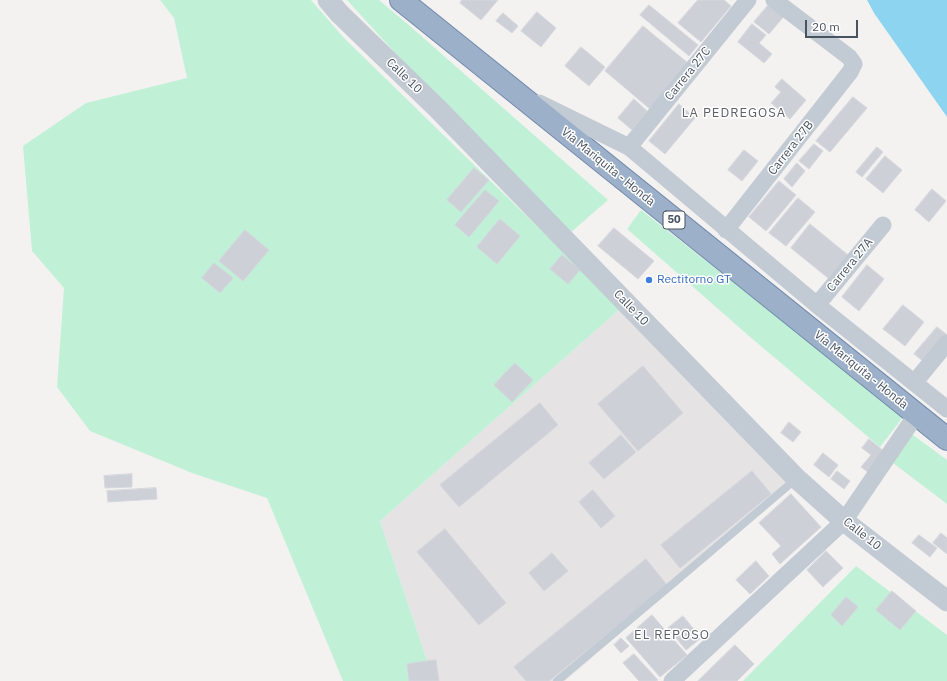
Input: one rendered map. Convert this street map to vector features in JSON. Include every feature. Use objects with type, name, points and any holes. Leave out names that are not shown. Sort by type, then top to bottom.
[{"type":"highway","name":"Vía Mariquita - Honda","points":[[401,0],[947,439]]},
{"type":"street","name":"Calle 10","points":[[328,0],[338,13],[443,115],[796,478],[844,521],[947,601]]},
{"type":"street","name":"Carrera 27C","points":[[628,147],[748,0]]},
{"type":"street","name":"Carrera 27B","points":[[726,230],[850,72],[854,64],[849,57],[774,0]]},
{"type":"street","points":[[512,89],[628,147],[817,305],[947,409]]},
{"type":"street","name":"Carrera 27A","points":[[817,305],[883,225]]},
{"type":"street","points":[[914,383],[947,342]]},
{"type":"street","points":[[672,681],[844,521],[916,415]]},
{"type":"lane","points":[[557,681],[796,478]]},
{"type":"shaded area","points":[[621,308],[794,483],[565,681],[434,681],[380,521]]},
{"type":"green space","points":[[160,0],[311,0],[344,38],[621,308],[380,521],[434,681],[343,681],[267,498],[192,473],[90,431],[57,387],[64,288],[32,251],[23,146],[86,103],[187,78],[174,18]]},
{"type":"green space","points":[[347,0],[379,0],[608,200],[569,234],[509,178]]},
{"type":"green space","points":[[641,210],[904,416],[880,447],[749,336],[627,229]]},
{"type":"green space","points":[[909,432],[947,460],[947,504],[889,460]]},
{"type":"green space","points":[[856,566],[947,635],[947,681],[743,681]]},
{"type":"water","points":[[867,0],[947,0],[947,117],[874,13]]},
{"type":"building","points":[[462,0],[498,0],[481,20],[460,3]]},
{"type":"building","points":[[698,0],[724,0],[731,6],[701,42],[678,23]]},
{"type":"building","points":[[770,3],[785,15],[769,34],[754,22]]},
{"type":"building","points":[[649,5],[698,45],[689,56],[640,15]]},
{"type":"building","points":[[537,12],[556,28],[541,47],[521,31]]},
{"type":"building","points":[[503,13],[518,26],[512,33],[496,21]]},
{"type":"building","points":[[752,24],[766,35],[759,43],[772,54],[764,63],[738,42]]},
{"type":"building","points":[[643,26],[688,63],[650,109],[605,71]]},
{"type":"building","points":[[581,47],[605,67],[589,86],[565,66]]},
{"type":"building","points":[[782,79],[806,100],[790,119],[771,103],[781,92],[775,87]]},
{"type":"building","points":[[853,97],[867,108],[830,152],[816,141]]},
{"type":"building","points":[[634,99],[647,111],[632,130],[618,118]]},
{"type":"building","points":[[679,104],[695,118],[665,154],[649,141]]},
{"type":"building","points":[[814,144],[823,151],[809,169],[799,161]]},
{"type":"building","points":[[877,147],[883,152],[862,177],[856,172]]},
{"type":"building","points":[[744,150],[758,161],[742,181],[728,170]]},
{"type":"building","points":[[885,156],[902,170],[883,193],[866,179]]},
{"type":"building","points":[[797,163],[805,171],[792,187],[784,179]]},
{"type":"building","points":[[474,168],[489,180],[461,212],[447,200]]},
{"type":"building","points":[[779,181],[796,195],[766,231],[749,217]]},
{"type":"building","points":[[932,189],[946,201],[929,222],[915,210]]},
{"type":"building","points":[[485,190],[499,201],[469,237],[455,225]]},
{"type":"building","points":[[798,198],[815,212],[786,246],[769,233]]},
{"type":"building","points":[[500,219],[520,236],[497,264],[477,247]]},
{"type":"building","points":[[810,224],[848,255],[828,278],[791,248]]},
{"type":"building","points":[[614,228],[654,261],[638,279],[598,246]]},
{"type":"building","points":[[245,230],[269,250],[243,281],[219,261]]},
{"type":"building","points":[[562,255],[580,270],[568,284],[550,269]]},
{"type":"building","points":[[214,263],[233,278],[220,293],[202,278]]},
{"type":"building","points":[[867,265],[884,279],[859,311],[842,297]]},
{"type":"building","points":[[903,305],[924,322],[905,346],[883,329]]},
{"type":"building","points":[[937,327],[946,334],[923,361],[914,354]]},
{"type":"building","points":[[515,363],[533,380],[512,402],[494,385]]},
{"type":"building","points":[[643,366],[683,413],[638,451],[598,404]]},
{"type":"building","points":[[540,403],[558,425],[459,507],[440,485]]},
{"type":"building","points":[[789,422],[801,432],[793,442],[781,433]]},
{"type":"building","points":[[621,435],[636,452],[604,479],[589,463]]},
{"type":"building","points":[[869,439],[885,452],[869,473],[861,467],[871,455],[862,448]]},
{"type":"building","points":[[823,453],[838,465],[829,477],[814,465]]},
{"type":"building","points":[[752,471],[771,494],[680,568],[661,545]]},
{"type":"building","points":[[837,471],[850,481],[844,489],[831,479]]},
{"type":"building","points":[[132,474],[132,487],[105,488],[104,476]]},
{"type":"building","points":[[156,488],[157,499],[108,502],[107,491]]},
{"type":"building","points":[[593,490],[615,516],[601,528],[579,502]]},
{"type":"building","points":[[791,494],[821,527],[780,564],[772,554],[781,546],[759,523]]},
{"type":"building","points":[[445,529],[506,603],[479,625],[417,552]]},
{"type":"building","points":[[941,533],[947,538],[947,554],[933,543]]},
{"type":"building","points":[[919,535],[937,548],[930,557],[912,543]]},
{"type":"building","points":[[826,551],[843,568],[823,587],[807,570]]},
{"type":"building","points":[[552,553],[568,571],[544,591],[529,573]]},
{"type":"building","points":[[646,559],[667,585],[549,681],[526,681],[514,667]]},
{"type":"building","points":[[756,561],[769,576],[750,594],[736,580]]},
{"type":"building","points":[[892,591],[916,611],[900,630],[876,610]]},
{"type":"building","points":[[846,597],[858,607],[842,626],[831,615]]},
{"type":"building","points":[[652,615],[687,655],[660,677],[626,638]]},
{"type":"building","points":[[683,616],[701,638],[686,650],[668,628]]},
{"type":"building","points":[[621,638],[629,646],[621,653],[614,645]]},
{"type":"building","points":[[735,645],[754,664],[737,681],[698,681]]},
{"type":"building","points":[[634,654],[658,680],[639,681],[623,663]]},
{"type":"building","points":[[436,660],[439,681],[409,681],[407,664]]},
{"type":"place","name":"Rectitorno GT","points":[[649,280]]},
{"type":"district","name":"LA PEDREGOSA","points":[[734,113]]},
{"type":"district","name":"EL REPOSO","points":[[672,635]]}]
